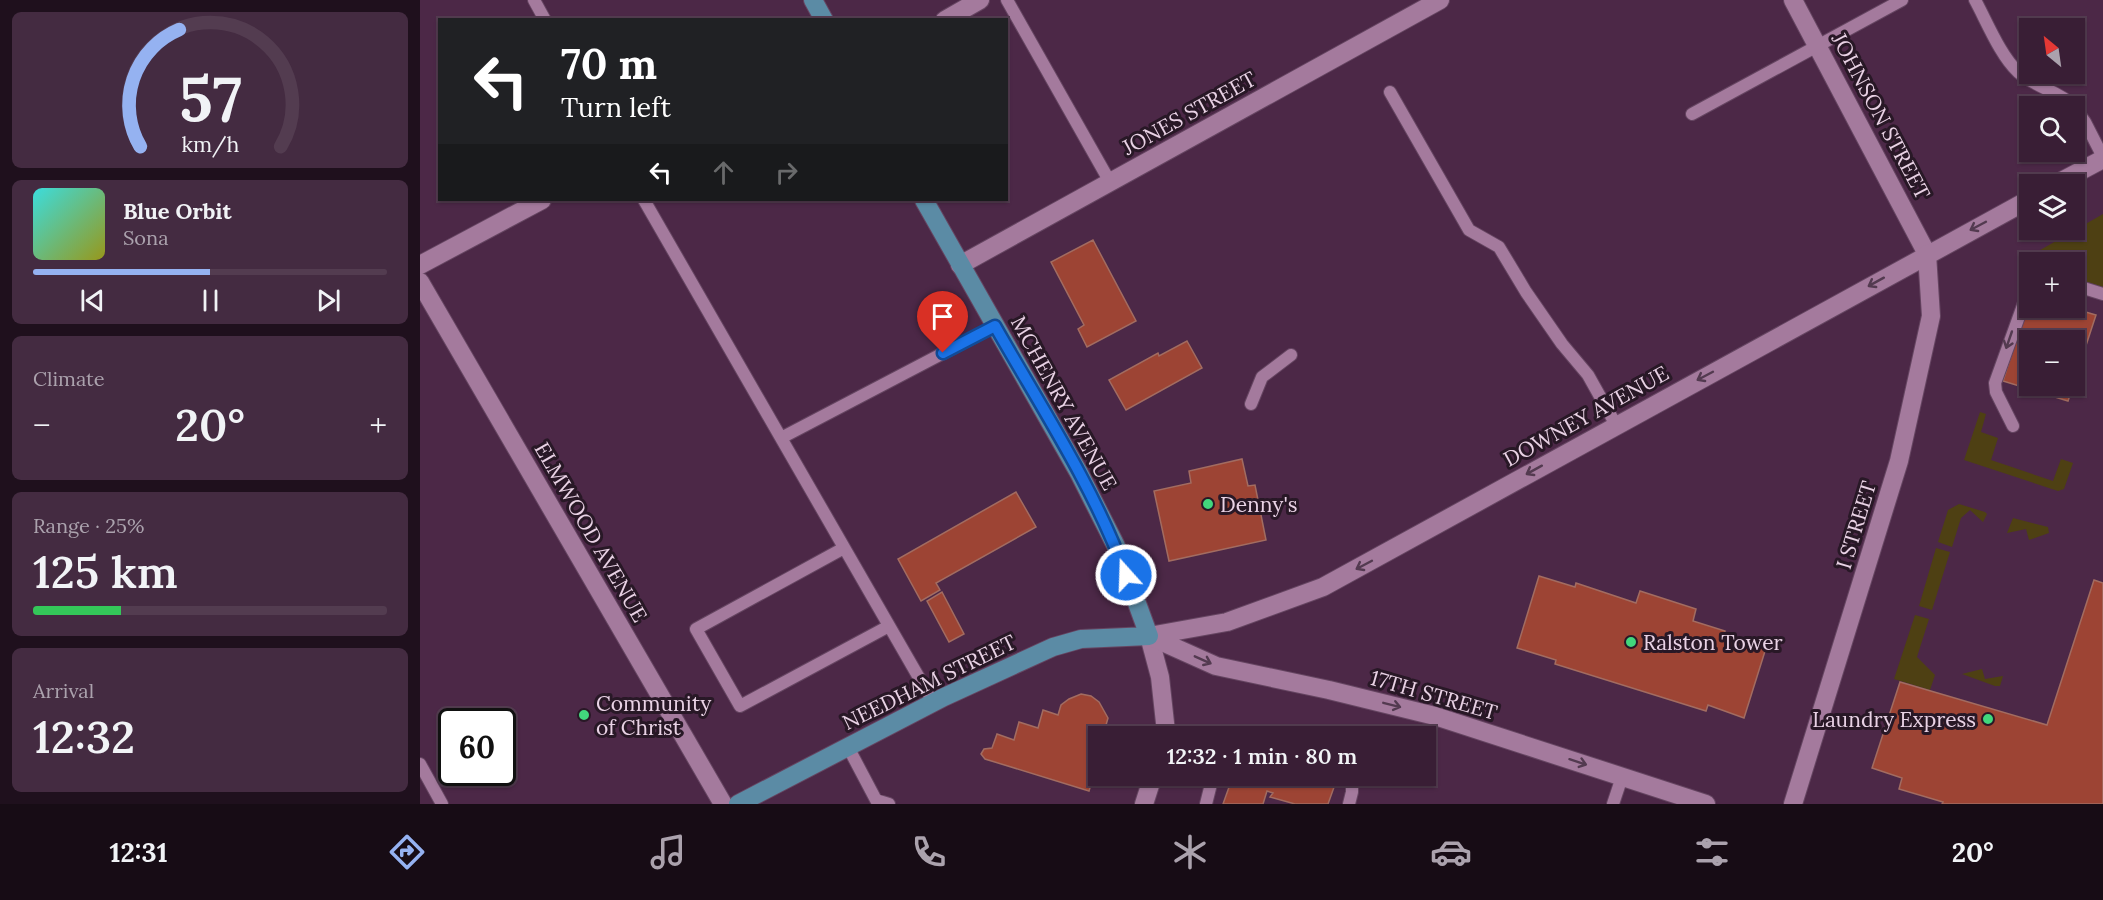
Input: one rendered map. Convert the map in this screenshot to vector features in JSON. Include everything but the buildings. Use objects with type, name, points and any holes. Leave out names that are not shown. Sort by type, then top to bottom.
[{"type":"main road","points":[[813,0],[823,18]]},
{"type":"main road","name":"MCHENRY AVENUE","points":[[925,201],[1079,473],[1116,546],[1149,636]]},
{"type":"main road","name":"NEEDHAM STREET","points":[[738,804],[933,702],[1053,647],[1081,639],[1149,636]]},
{"type":"street","points":[[948,18],[980,0]]},
{"type":"street","name":"JONES STREET","points":[[960,265],[1440,0]]},
{"type":"street","name":"JOHNSON STREET","points":[[1793,0],[1927,254]]},
{"type":"street","points":[[2074,174],[2103,158]]},
{"type":"street","points":[[420,265],[540,201]]},
{"type":"street","name":"DOWNEY AVENUE","points":[[1149,636],[1227,622],[1323,587],[2019,205]]},
{"type":"street","name":"I STREET","points":[[1793,804],[1899,461],[1931,316],[1927,254]]},
{"type":"street","name":"ELMWOOD AVENUE","points":[[420,282],[723,804]]},
{"type":"street","points":[[1149,636],[1160,677],[1165,726]]},
{"type":"street","name":"17TH STREET","points":[[1149,636],[1216,666],[1435,716],[1706,804]]},
{"type":"street","points":[[1144,804],[1150,786]]},
{"type":"lane","points":[[534,0],[544,18]]},
{"type":"lane","points":[[1007,0],[1110,182]]},
{"type":"lane","points":[[1692,114],[1902,0]]},
{"type":"lane","points":[[1975,0],[2007,59],[2018,72],[2060,96]]},
{"type":"lane","points":[[1390,92],[1468,231],[1499,247],[1556,336],[1588,375],[1616,425]]},
{"type":"lane","points":[[2085,122],[2103,158]]},
{"type":"lane","points":[[645,201],[933,702]]},
{"type":"lane","points":[[2085,288],[2103,294]]},
{"type":"lane","points":[[2013,426],[1996,392],[1995,383],[2019,316]]},
{"type":"lane","points":[[781,438],[995,326]]},
{"type":"lane","points":[[1251,404],[1262,377],[1291,355]]},
{"type":"lane","points":[[844,548],[696,629],[729,687],[740,706],[889,626]]},
{"type":"lane","points":[[848,747],[876,800],[889,804]]},
{"type":"lane","points":[[420,764],[442,804]]},
{"type":"lane","points":[[1613,804],[1622,777]]},
{"type":"lane","points":[[1206,804],[1210,786]]},
{"type":"lane","points":[[1349,804],[1352,786]]},
{"type":"shaded area","points":[[2103,214],[2103,287],[2085,281],[2085,252],[2037,252],[2058,240],[2085,240],[2085,224]]},
{"type":"shaded area","points":[[1980,412],[1986,414],[1981,432],[1998,438],[1991,460],[2053,481],[2061,459],[2073,463],[2064,489],[2058,491],[1964,460]]},
{"type":"shaded area","points":[[1959,504],[1987,514],[1983,522],[1970,510],[1961,518],[1952,547],[1938,542],[1948,510]]},
{"type":"shaded area","points":[[2013,518],[2048,527],[2049,533],[2029,540],[2026,529],[2007,533]]},
{"type":"shaded area","points":[[1936,548],[1950,552],[1932,610],[1919,606]]},
{"type":"shaded area","points":[[1915,615],[1929,619],[1917,657],[1935,675],[1930,690],[1894,679]]},
{"type":"shaded area","points":[[1982,669],[1985,679],[2003,676],[2000,686],[1962,674]]},
{"type":"place","name":"Denny's","points":[[1208,504]]},
{"type":"place","name":"Ralston Tower","points":[[1631,642]]},
{"type":"place","name":"Community of Christ","points":[[584,715]]},
{"type":"place","name":"Laundry Express","points":[[1988,719]]},
{"type":"route","points":[[943,353],[995,326],[1079,473],[1116,546],[1126,575]]}]
